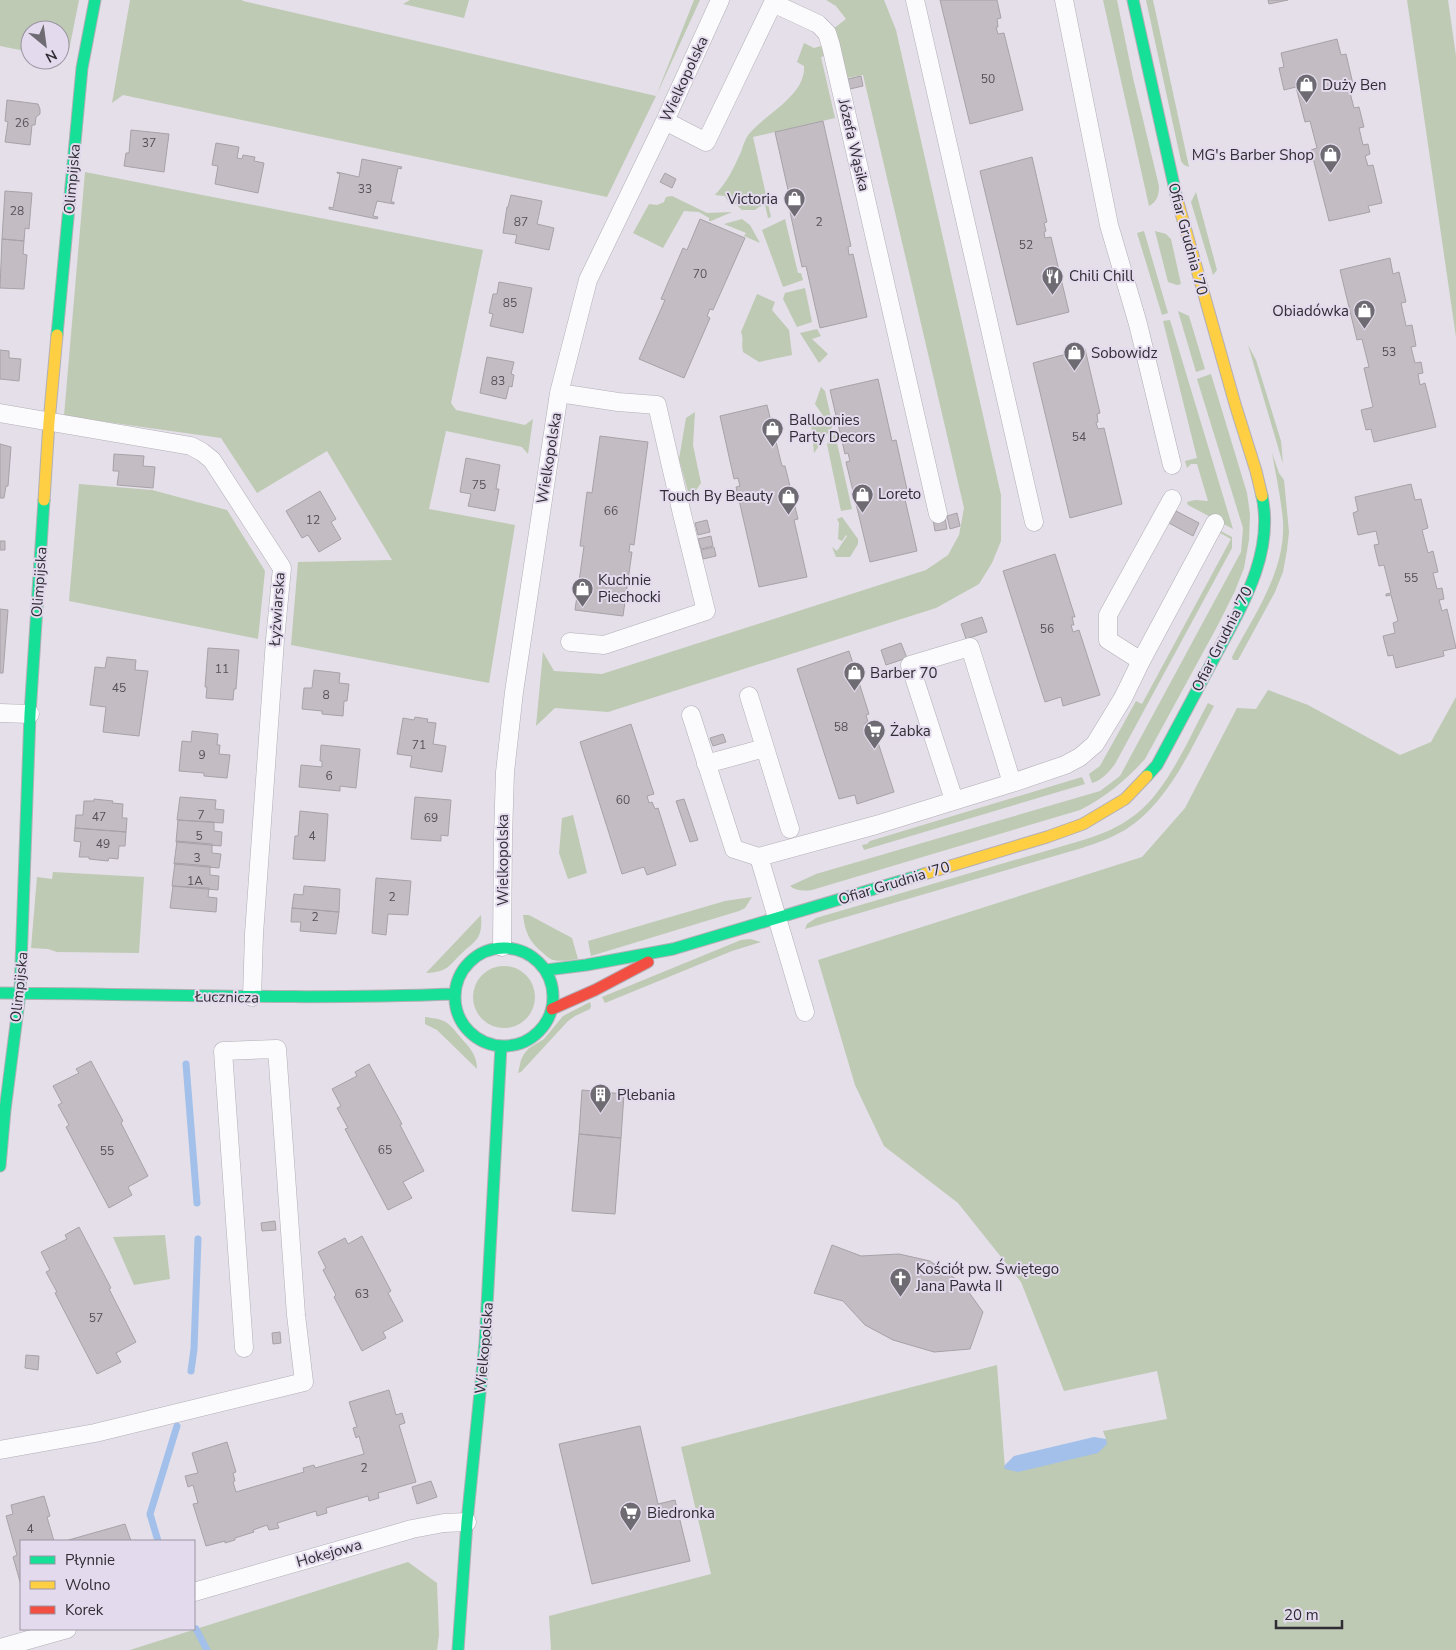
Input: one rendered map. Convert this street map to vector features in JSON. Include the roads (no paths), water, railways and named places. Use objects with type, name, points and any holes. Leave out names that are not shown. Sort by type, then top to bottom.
[{"type":"street","name":"Olimpijska","points":[[0,1166],[20,993],[30,714],[49,422],[82,68],[94,0]]},
{"type":"street","name":"Wielkopolska","points":[[502,947],[505,772],[514,692],[560,393],[588,280],[665,122],[720,0]]},
{"type":"street","points":[[915,0],[1034,522]]},
{"type":"street","points":[[1064,0],[1110,224],[1138,324],[1172,465]]},
{"type":"street","name":"Ofiar Grudnia '70","points":[[546,970],[586,965],[673,949],[1047,837],[1082,824],[1125,799],[1157,765],[1250,589],[1265,531],[1263,502],[1256,471],[1179,210],[1133,0]]},
{"type":"street","name":"Józefa Wąsika","points":[[665,122],[706,142],[773,3],[818,24],[827,33],[938,514]]},
{"type":"street","points":[[560,393],[618,402],[657,405],[706,611],[604,645],[570,642]]},
{"type":"street","name":"Łyżwiarska","points":[[0,413],[191,446],[202,452],[212,460],[282,568],[275,640],[255,924],[252,997]]},
{"type":"street","points":[[1141,661],[1108,640],[1108,615],[1172,499]]},
{"type":"street","points":[[691,715],[734,850],[759,857],[876,825],[1065,766],[1080,757],[1095,744],[1123,698],[1215,523]]},
{"type":"street","points":[[954,800],[910,665],[970,647],[1012,783]]},
{"type":"street","points":[[749,696],[790,829]]},
{"type":"street","points":[[0,713],[30,714]]},
{"type":"street","points":[[706,764],[765,748]]},
{"type":"street","points":[[759,857],[805,1012]]},
{"type":"street","points":[[502,947],[519,949],[527,953],[546,970],[553,989],[552,1009],[545,1024],[533,1037],[518,1044],[501,1046],[482,1042],[467,1030],[457,1013],[454,994],[458,976],[469,961],[484,951],[502,947]]},
{"type":"street","name":"Ofiar Grudnia '70","points":[[552,1009],[595,990],[673,949]]},
{"type":"street","name":"Łucznicza","points":[[0,993],[252,997],[454,994]]},
{"type":"street","name":"Wielkopolska","points":[[458,1650],[467,1522],[485,1343],[501,1046]]},
{"type":"street","points":[[0,1450],[95,1433],[304,1382],[296,1315],[277,1049],[223,1051],[244,1348]]},
{"type":"street","name":"Hokejowa","points":[[195,1592],[412,1529],[444,1523],[467,1522]]},
{"type":"street","points":[[0,1648],[63,1630]]},
{"type":"water","points":[[1094,1437],[1106,1439],[1107,1444],[1098,1453],[1018,1472],[1005,1469],[1004,1466],[1014,1456]]},
{"type":"waterway","points":[[186,1064],[197,1203]]},
{"type":"waterway","points":[[191,1371],[194,1349],[198,1239]]},
{"type":"waterway","points":[[158,1540],[150,1514],[177,1426]]},
{"type":"waterway","points":[[196,1629],[207,1650]]},
{"type":"place","name":"Duży Ben","points":[[1306,104]]},
{"type":"place","name":"MG's Barber Shop","points":[[1330,174]]},
{"type":"place","name":"Victoria","points":[[794,218]]},
{"type":"place","name":"Chili Chill","points":[[1053,295]]},
{"type":"place","name":"Obiadówka","points":[[1365,330]]},
{"type":"place","name":"Sobowidz","points":[[1075,372]]},
{"type":"place","name":"Balloonies Party Decors","points":[[773,448]]},
{"type":"place","name":"Loreto","points":[[862,513]]},
{"type":"place","name":"Touch By Beauty","points":[[789,515]]},
{"type":"place","name":"Kuchnie Piechocki","points":[[582,608]]},
{"type":"place","name":"Barber 70","points":[[854,692]]},
{"type":"place","name":"Żabka","points":[[874,750]]},
{"type":"place","name":"Plebania","points":[[601,1114]]},
{"type":"place","name":"Kościół pw. Świętego Jana Pawła II","points":[[900,1297]]},
{"type":"place","name":"Biedronka","points":[[631,1532]]}]
